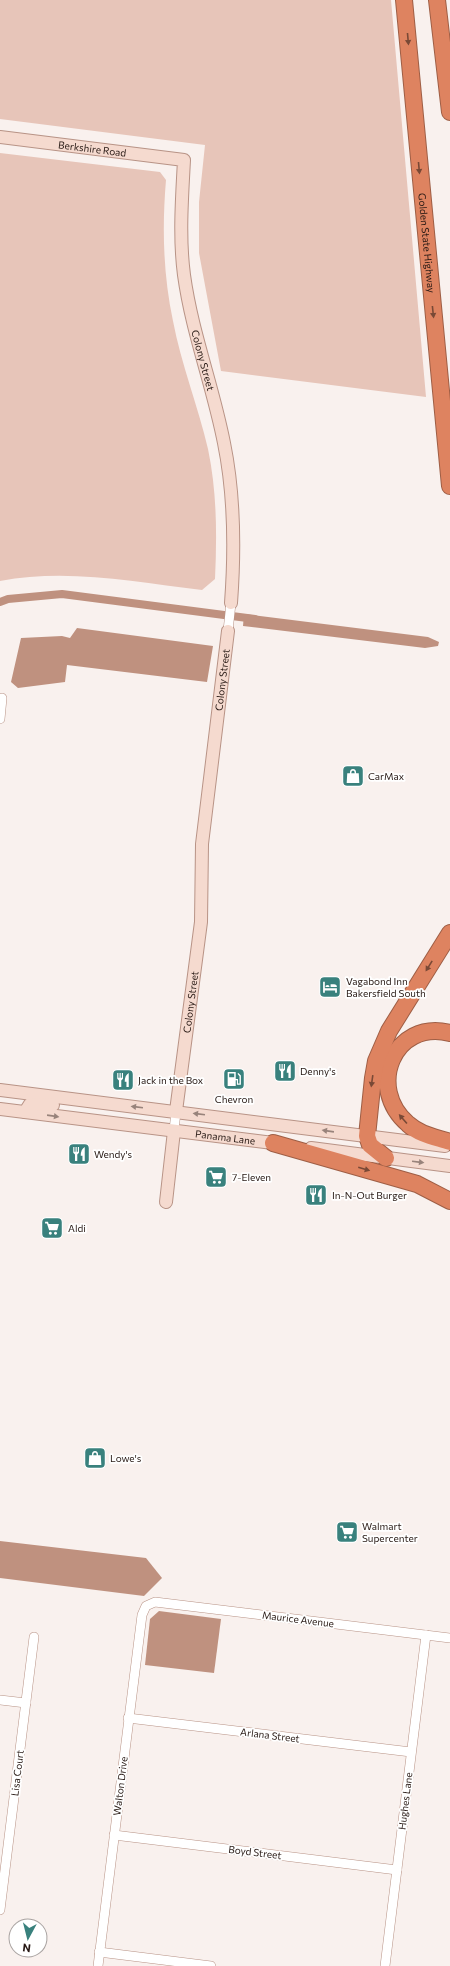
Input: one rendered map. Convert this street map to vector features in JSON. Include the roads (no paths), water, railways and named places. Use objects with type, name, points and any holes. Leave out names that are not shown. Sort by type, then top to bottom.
[{"type":"highway","name":"Golden State Highway","points":[[404,0],[450,486]]},
{"type":"highway","points":[[437,0],[450,112]]},
{"type":"highway","points":[[386,1158],[370,1146],[367,1136],[373,1078],[381,1047],[389,1031],[450,933]]},
{"type":"highway","points":[[450,1033],[429,1032],[410,1039],[395,1052],[390,1063],[387,1079],[389,1096],[399,1114],[407,1124],[419,1132],[450,1142]]},
{"type":"highway","points":[[273,1143],[417,1184],[450,1201]]},
{"type":"street","name":"Berkshire Road","points":[[0,137],[184,160]]},
{"type":"street","name":"Colony Street","points":[[166,1202],[176,1111],[201,922],[202,844],[231,603],[234,542],[230,476],[224,442],[192,320],[184,275],[181,211],[184,160]]},
{"type":"street","points":[[0,719],[2,698]]},
{"type":"street","name":"Panama Lane","points":[[0,1090],[450,1146]]},
{"type":"street","points":[[25,1112],[30,1104],[33,1103],[76,1107],[100,1102]]},
{"type":"street","name":"Panama Lane","points":[[0,1109],[450,1166]]},
{"type":"street","name":"Maurice Avenue","points":[[146,1606],[155,1602],[450,1638]]},
{"type":"street","name":"Walton Drive","points":[[98,1966],[128,1718],[142,1615],[146,1606]]},
{"type":"street","name":"Hughes Lane","points":[[385,1966],[426,1635]]},
{"type":"street","name":"Lisa Court","points":[[0,1910],[34,1637]]},
{"type":"street","points":[[0,1700],[26,1703]]},
{"type":"street","name":"Arlana Street","points":[[128,1718],[411,1752]]},
{"type":"street","name":"Boyd Street","points":[[114,1835],[397,1870]]},
{"type":"street","points":[[99,1952],[211,1966]]},
{"type":"waterway","points":[[0,602],[8,599],[62,594],[255,619]]},
{"type":"place","name":"CarMax","points":[[353,776]]},
{"type":"place","name":"Vagabond Inn Bakersfield South","points":[[330,987]]},
{"type":"place","name":"Denny's","points":[[285,1071]]},
{"type":"place","name":"Chevron","points":[[234,1079]]},
{"type":"place","name":"Jack in the Box","points":[[123,1080]]},
{"type":"place","name":"Wendy's","points":[[79,1154]]},
{"type":"place","name":"7-Eleven","points":[[216,1177]]},
{"type":"place","name":"In-N-Out Burger","points":[[316,1195]]},
{"type":"place","name":"Aldi","points":[[52,1228]]},
{"type":"place","name":"Lowe's","points":[[95,1458]]},
{"type":"place","name":"Walmart Supercenter","points":[[347,1532]]}]
